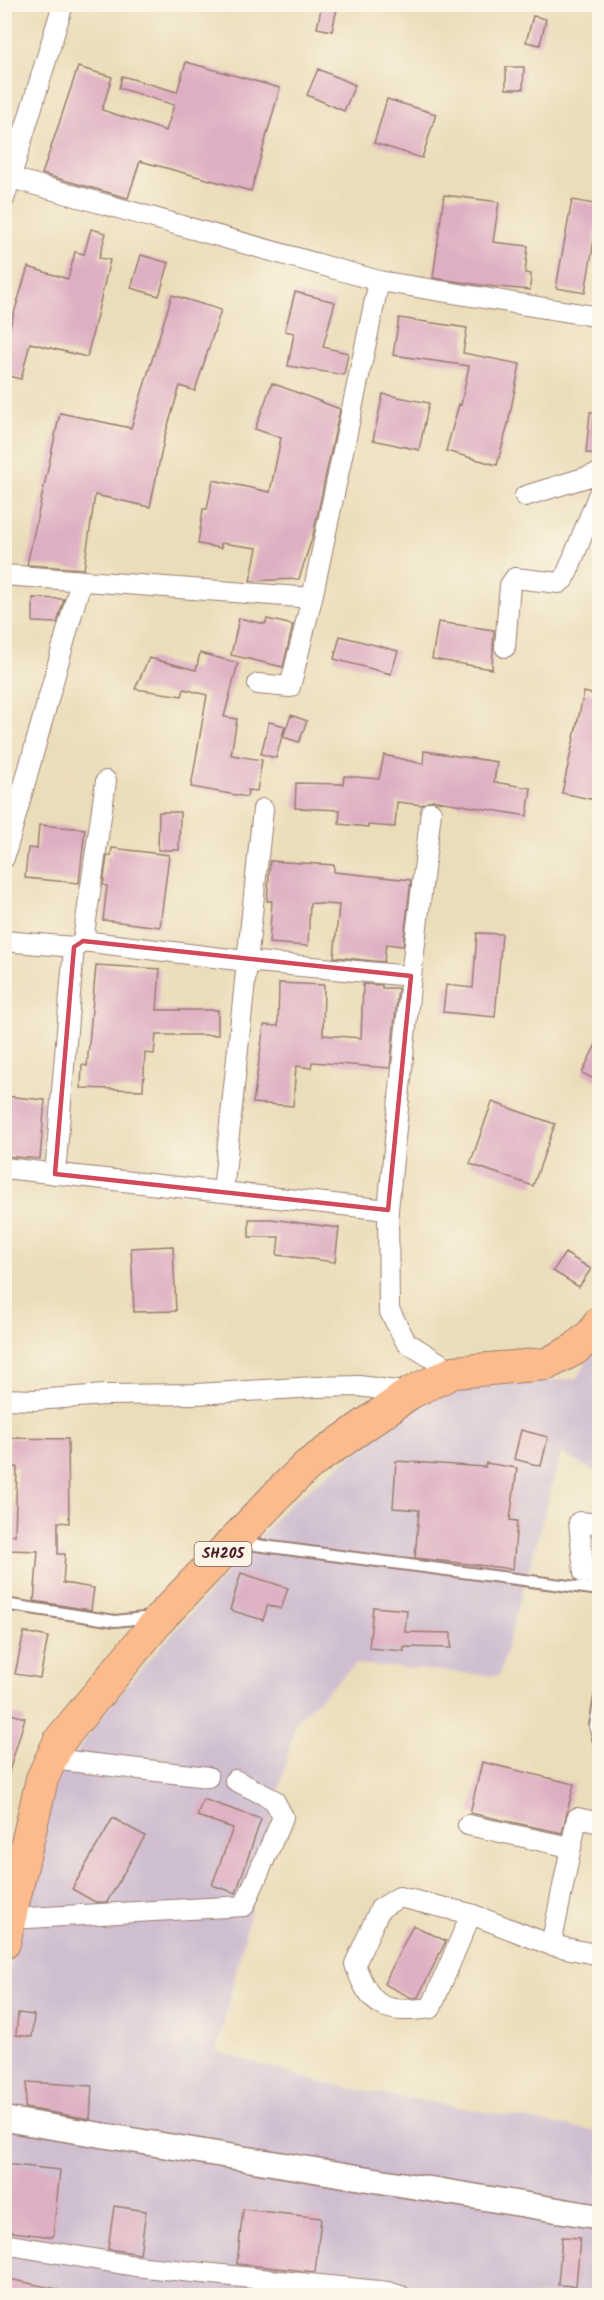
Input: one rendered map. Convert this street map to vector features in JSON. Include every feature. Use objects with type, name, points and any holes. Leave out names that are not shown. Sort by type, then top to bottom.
[{"type":"main road","name":"SH205","points":[[7,1931],[14,1860],[42,1779],[60,1740],[162,1616],[233,1543],[308,1466],[410,1393],[454,1372],[547,1364],[575,1349],[593,1333],[600,1322]]},
{"type":"street","points":[[4,199],[8,177],[63,4]]},
{"type":"street","points":[[8,177],[379,281],[600,317]]},
{"type":"street","points":[[258,684],[290,687],[312,598],[379,281]]},
{"type":"street","points":[[525,496],[600,473]]},
{"type":"street","points":[[505,647],[510,585],[515,578],[559,583],[565,578],[600,491]]},
{"type":"street","points":[[4,575],[312,598]]},
{"type":"street","points":[[4,858],[81,580]]},
{"type":"street","points":[[55,1173],[79,944],[106,782]]},
{"type":"street","points":[[223,1192],[262,809]]},
{"type":"street","points":[[431,812],[411,976],[388,1210],[389,1310],[405,1342],[454,1372]]},
{"type":"street","points":[[4,941],[79,944],[411,976]]},
{"type":"street","points":[[4,1168],[388,1210]]},
{"type":"street","points":[[4,1399],[34,1400],[105,1395],[196,1394],[359,1386],[410,1393]]},
{"type":"street","points":[[600,1524],[579,1522],[584,1573],[600,1575]]},
{"type":"street","points":[[52,1759],[208,1777]]},
{"type":"street","points":[[7,1931],[244,1906],[283,1817],[274,1800],[235,1780]]},
{"type":"street","points":[[551,1945],[577,1818],[600,1823]]},
{"type":"street","points":[[468,1826],[570,1847]]},
{"type":"street","points":[[471,1914],[431,2008],[404,2012],[376,2004],[362,1985],[355,1964],[381,1909],[399,1897],[471,1914],[551,1945],[600,1955]]},
{"type":"street","points":[[4,2119],[600,2217]]},
{"type":"street","points":[[4,2244],[135,2266],[401,2295]]},
{"type":"lane","points":[[233,1543],[600,1590]]},
{"type":"lane","points":[[4,1604],[116,1621],[162,1616]]},
{"type":"lane","points":[[600,1697],[595,1726],[600,1745]]},
{"type":"highlighted area","points":[[83,941],[411,976],[388,1210],[55,1174],[74,947]]},
{"type":"shaded area","points":[[599,1343],[599,1474],[561,1453],[499,1676],[356,1664],[296,1720],[217,2052],[327,2084],[599,2132],[599,2295],[5,2296],[5,1989],[53,1787],[111,1703],[285,1508],[436,1390],[576,1379]]},
{"type":"building","points":[[322,4],[338,4],[332,31],[317,28]]},
{"type":"building","points":[[533,16],[546,19],[540,45],[526,42]]},
{"type":"building","points":[[186,62],[280,88],[251,191],[140,161],[128,198],[42,174],[78,67],[112,77],[102,110],[166,131],[174,105],[119,88],[122,76],[177,92]]},
{"type":"building","points":[[506,67],[524,67],[523,89],[506,89]]},
{"type":"building","points":[[318,69],[355,85],[344,111],[307,95]]},
{"type":"building","points":[[387,99],[436,114],[422,158],[374,143]]},
{"type":"building","points":[[444,195],[499,202],[493,242],[528,246],[525,273],[531,274],[530,290],[433,278]]},
{"type":"building","points":[[572,200],[600,205],[585,293],[556,288]]},
{"type":"building","points":[[91,229],[106,233],[99,258],[110,260],[87,357],[30,343],[21,379],[4,375],[4,346],[28,267],[68,279],[75,252],[84,254]]},
{"type":"building","points":[[141,255],[169,263],[159,296],[131,288]]},
{"type":"building","points":[[295,292],[335,302],[323,347],[348,353],[344,375],[288,366],[294,333],[285,331]]},
{"type":"building","points":[[172,295],[221,310],[195,391],[180,386],[165,435],[150,507],[95,495],[84,569],[27,565],[60,413],[131,428]]},
{"type":"building","points":[[399,318],[467,328],[463,353],[520,364],[497,465],[446,451],[459,404],[461,405],[469,366],[393,355]]},
{"type":"building","points":[[272,383],[340,409],[313,535],[299,579],[250,581],[257,548],[221,543],[221,548],[198,544],[203,509],[207,509],[213,480],[270,492],[281,438],[255,429]]},
{"type":"building","points":[[383,394],[429,403],[419,450],[373,440]]},
{"type":"building","points":[[590,412],[600,412],[600,454],[586,453]]},
{"type":"building","points":[[33,598],[64,599],[57,623],[33,622]]},
{"type":"building","points":[[239,618],[265,624],[267,619],[293,625],[283,667],[231,655]]},
{"type":"building","points":[[438,622],[494,630],[492,669],[432,659]]},
{"type":"building","points":[[340,636],[398,651],[391,674],[334,659]]},
{"type":"building","points":[[200,653],[238,663],[224,717],[237,719],[231,755],[262,760],[257,791],[248,790],[247,797],[191,787],[207,695],[184,689],[182,696],[135,689],[149,658],[196,670]]},
{"type":"building","points":[[584,692],[600,696],[600,801],[562,793]]},
{"type":"building","points":[[291,715],[307,721],[299,742],[283,737]]},
{"type":"building","points":[[269,722],[285,726],[276,758],[261,754]]},
{"type":"building","points":[[424,751],[497,762],[494,782],[531,788],[527,816],[432,800],[422,805],[397,802],[395,827],[368,825],[368,827],[339,824],[340,810],[295,808],[296,783],[343,784],[344,776],[379,779],[384,755],[423,764]]},
{"type":"building","points":[[159,812],[180,812],[179,850],[158,850]]},
{"type":"building","points":[[39,825],[85,829],[79,883],[25,878],[28,848],[37,849]]},
{"type":"building","points":[[112,848],[169,855],[160,927],[103,920],[107,886],[103,885],[107,856],[111,856]]},
{"type":"building","points":[[270,861],[334,865],[334,872],[411,880],[403,946],[386,944],[384,962],[334,957],[339,905],[310,903],[308,946],[269,943],[272,901],[267,901]]},
{"type":"building","points":[[477,933],[502,934],[495,1017],[443,1012],[446,985],[473,988]]},
{"type":"building","points":[[96,965],[160,969],[157,1010],[218,1010],[218,1035],[156,1035],[154,1054],[145,1053],[143,1090],[81,1088],[82,1065],[87,1066]]},
{"type":"building","points":[[279,983],[324,985],[323,1035],[361,1038],[363,984],[382,985],[382,988],[398,988],[390,1068],[312,1062],[311,1068],[296,1066],[293,1106],[253,1103],[264,1025],[278,1026]]},
{"type":"building","points":[[600,1036],[600,1082],[582,1073]]},
{"type":"building","points":[[4,1096],[45,1100],[40,1159],[4,1156]]},
{"type":"building","points":[[492,1102],[555,1124],[533,1186],[470,1164]]},
{"type":"building","points":[[249,1219],[271,1219],[339,1228],[335,1262],[277,1255],[279,1237],[249,1237]]},
{"type":"building","points":[[173,1246],[176,1311],[134,1312],[131,1248]]},
{"type":"building","points":[[565,1253],[591,1269],[579,1287],[553,1271]]},
{"type":"building","points":[[521,1430],[548,1437],[541,1466],[514,1459]]},
{"type":"building","points":[[9,1438],[68,1439],[69,1523],[58,1522],[58,1554],[65,1554],[63,1583],[94,1588],[91,1610],[34,1601],[38,1551],[9,1550],[9,1535],[15,1535],[17,1467],[8,1467]]},
{"type":"building","points":[[396,1461],[485,1467],[486,1463],[517,1468],[510,1520],[517,1521],[513,1569],[415,1558],[419,1510],[393,1508]]},
{"type":"building","points":[[241,1573],[288,1588],[281,1609],[268,1605],[263,1620],[230,1610]]},
{"type":"building","points":[[373,1607],[407,1610],[405,1632],[451,1633],[451,1648],[404,1647],[404,1651],[369,1648]]},
{"type":"building","points":[[24,1632],[48,1637],[40,1678],[15,1674]]},
{"type":"building","points":[[4,1712],[25,1718],[8,1775],[4,1774]]},
{"type":"building","points":[[482,1762],[574,1784],[562,1833],[470,1813]]},
{"type":"building","points":[[203,1799],[261,1819],[236,1893],[212,1885],[233,1828],[197,1816]]},
{"type":"building","points":[[113,1818],[145,1836],[107,1902],[95,1902],[72,1889]]},
{"type":"building","points":[[413,1925],[446,1941],[418,1997],[412,1998],[384,1984]]},
{"type":"building","points":[[18,2013],[34,2015],[32,2037],[16,2035]]},
{"type":"building","points":[[27,2082],[92,2086],[90,2119],[25,2108]]},
{"type":"building","points":[[4,2164],[60,2170],[53,2237],[4,2231]]},
{"type":"building","points":[[114,2206],[146,2211],[140,2254],[108,2249]]},
{"type":"building","points":[[243,2209],[321,2218],[315,2272],[237,2264]]},
{"type":"building","points":[[562,2237],[580,2238],[576,2286],[558,2285]]},
{"type":"building","points":[[4,2278],[57,2289],[57,2295],[4,2295]]}]
